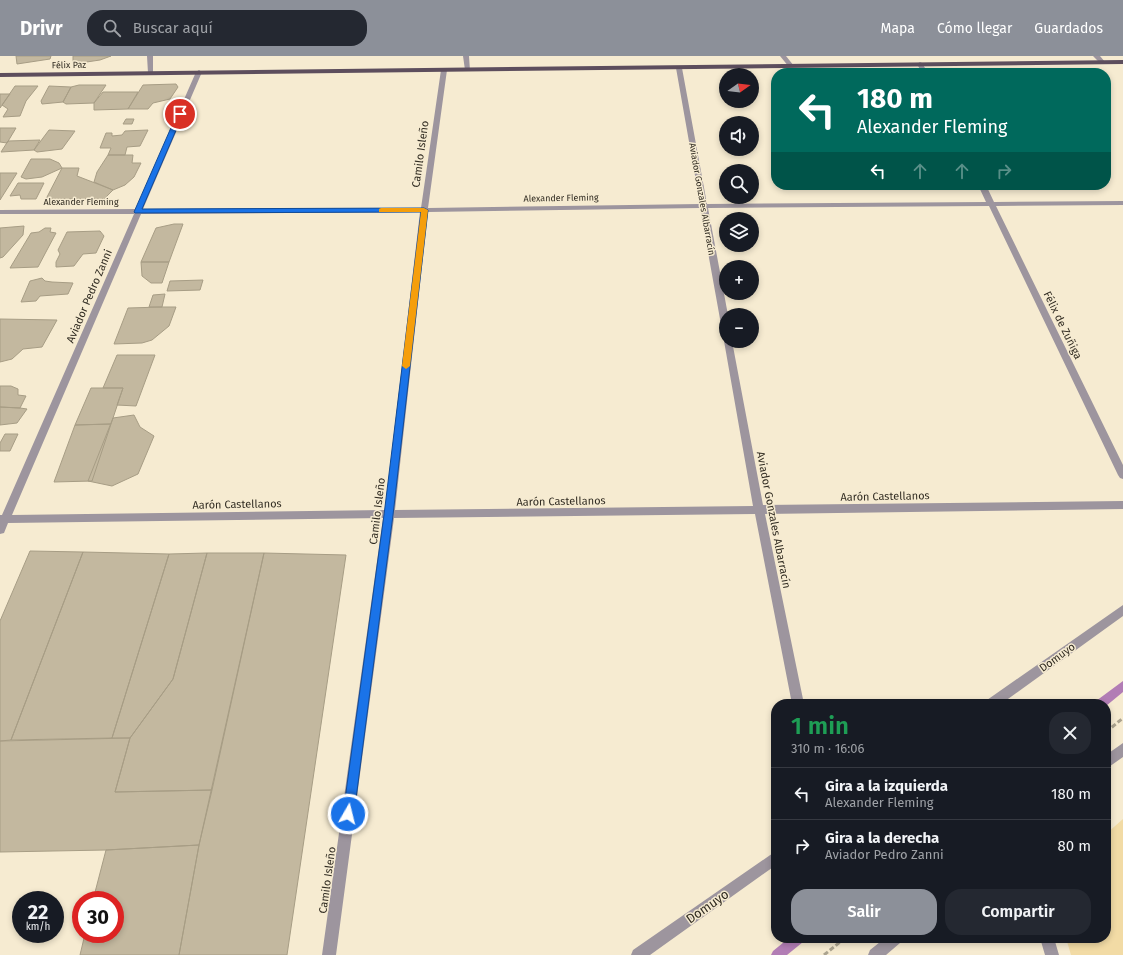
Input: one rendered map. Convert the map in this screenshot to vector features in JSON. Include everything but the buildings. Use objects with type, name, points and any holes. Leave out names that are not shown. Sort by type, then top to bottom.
[{"type":"main road","name":"Félix Paz","points":[[0,75],[1123,62]]},
{"type":"street","points":[[150,56],[151,73]]},
{"type":"street","points":[[466,56],[468,70]]},
{"type":"street","points":[[783,56],[792,66]]},
{"type":"street","points":[[1096,56],[1102,62]]},
{"type":"street","points":[[920,64],[922,68]]},
{"type":"street","name":"Aviador Gonzales Albarracín","points":[[679,68],[722,308]]},
{"type":"street","name":"Camilo Isleño","points":[[329,955],[389,515],[424,210],[444,70]]},
{"type":"street","name":"Aviador Pedro Zanni","points":[[0,530],[2,519],[199,72]]},
{"type":"street","name":"Félix de Zuñiga","points":[[985,190],[1123,475]]},
{"type":"street","name":"Alexander Fleming","points":[[0,212],[424,210],[703,206],[1123,203]]},
{"type":"street","name":"Aviador Gonzales Albarracín","points":[[729,348],[759,510],[797,699]]},
{"type":"street","name":"Aarón Castellanos","points":[[2,519],[1123,505]]},
{"type":"street","name":"Domuyo","points":[[998,699],[1123,610]]},
{"type":"street","points":[[1111,759],[1123,749]]},
{"type":"street","name":"Domuyo","points":[[638,955],[771,861]]},
{"type":"street","points":[[875,955],[889,943]]},
{"type":"street","points":[[1048,943],[1052,955]]},
{"type":"path","points":[[1111,728],[1123,718]]},
{"type":"path","points":[[824,955],[839,943]]},
{"type":"shaded area","points":[[1123,819],[1123,955],[1071,955],[1067,943],[1111,943],[1111,830]]},
{"type":"waterway","points":[[1106,699],[1123,686]]},
{"type":"waterway","points":[[777,955],[793,943]]},
{"type":"slow traffic","points":[[381,210],[424,210],[406,366]]},
{"type":"route","points":[[180,114],[138,212],[424,210],[389,515],[348,814]]}]
